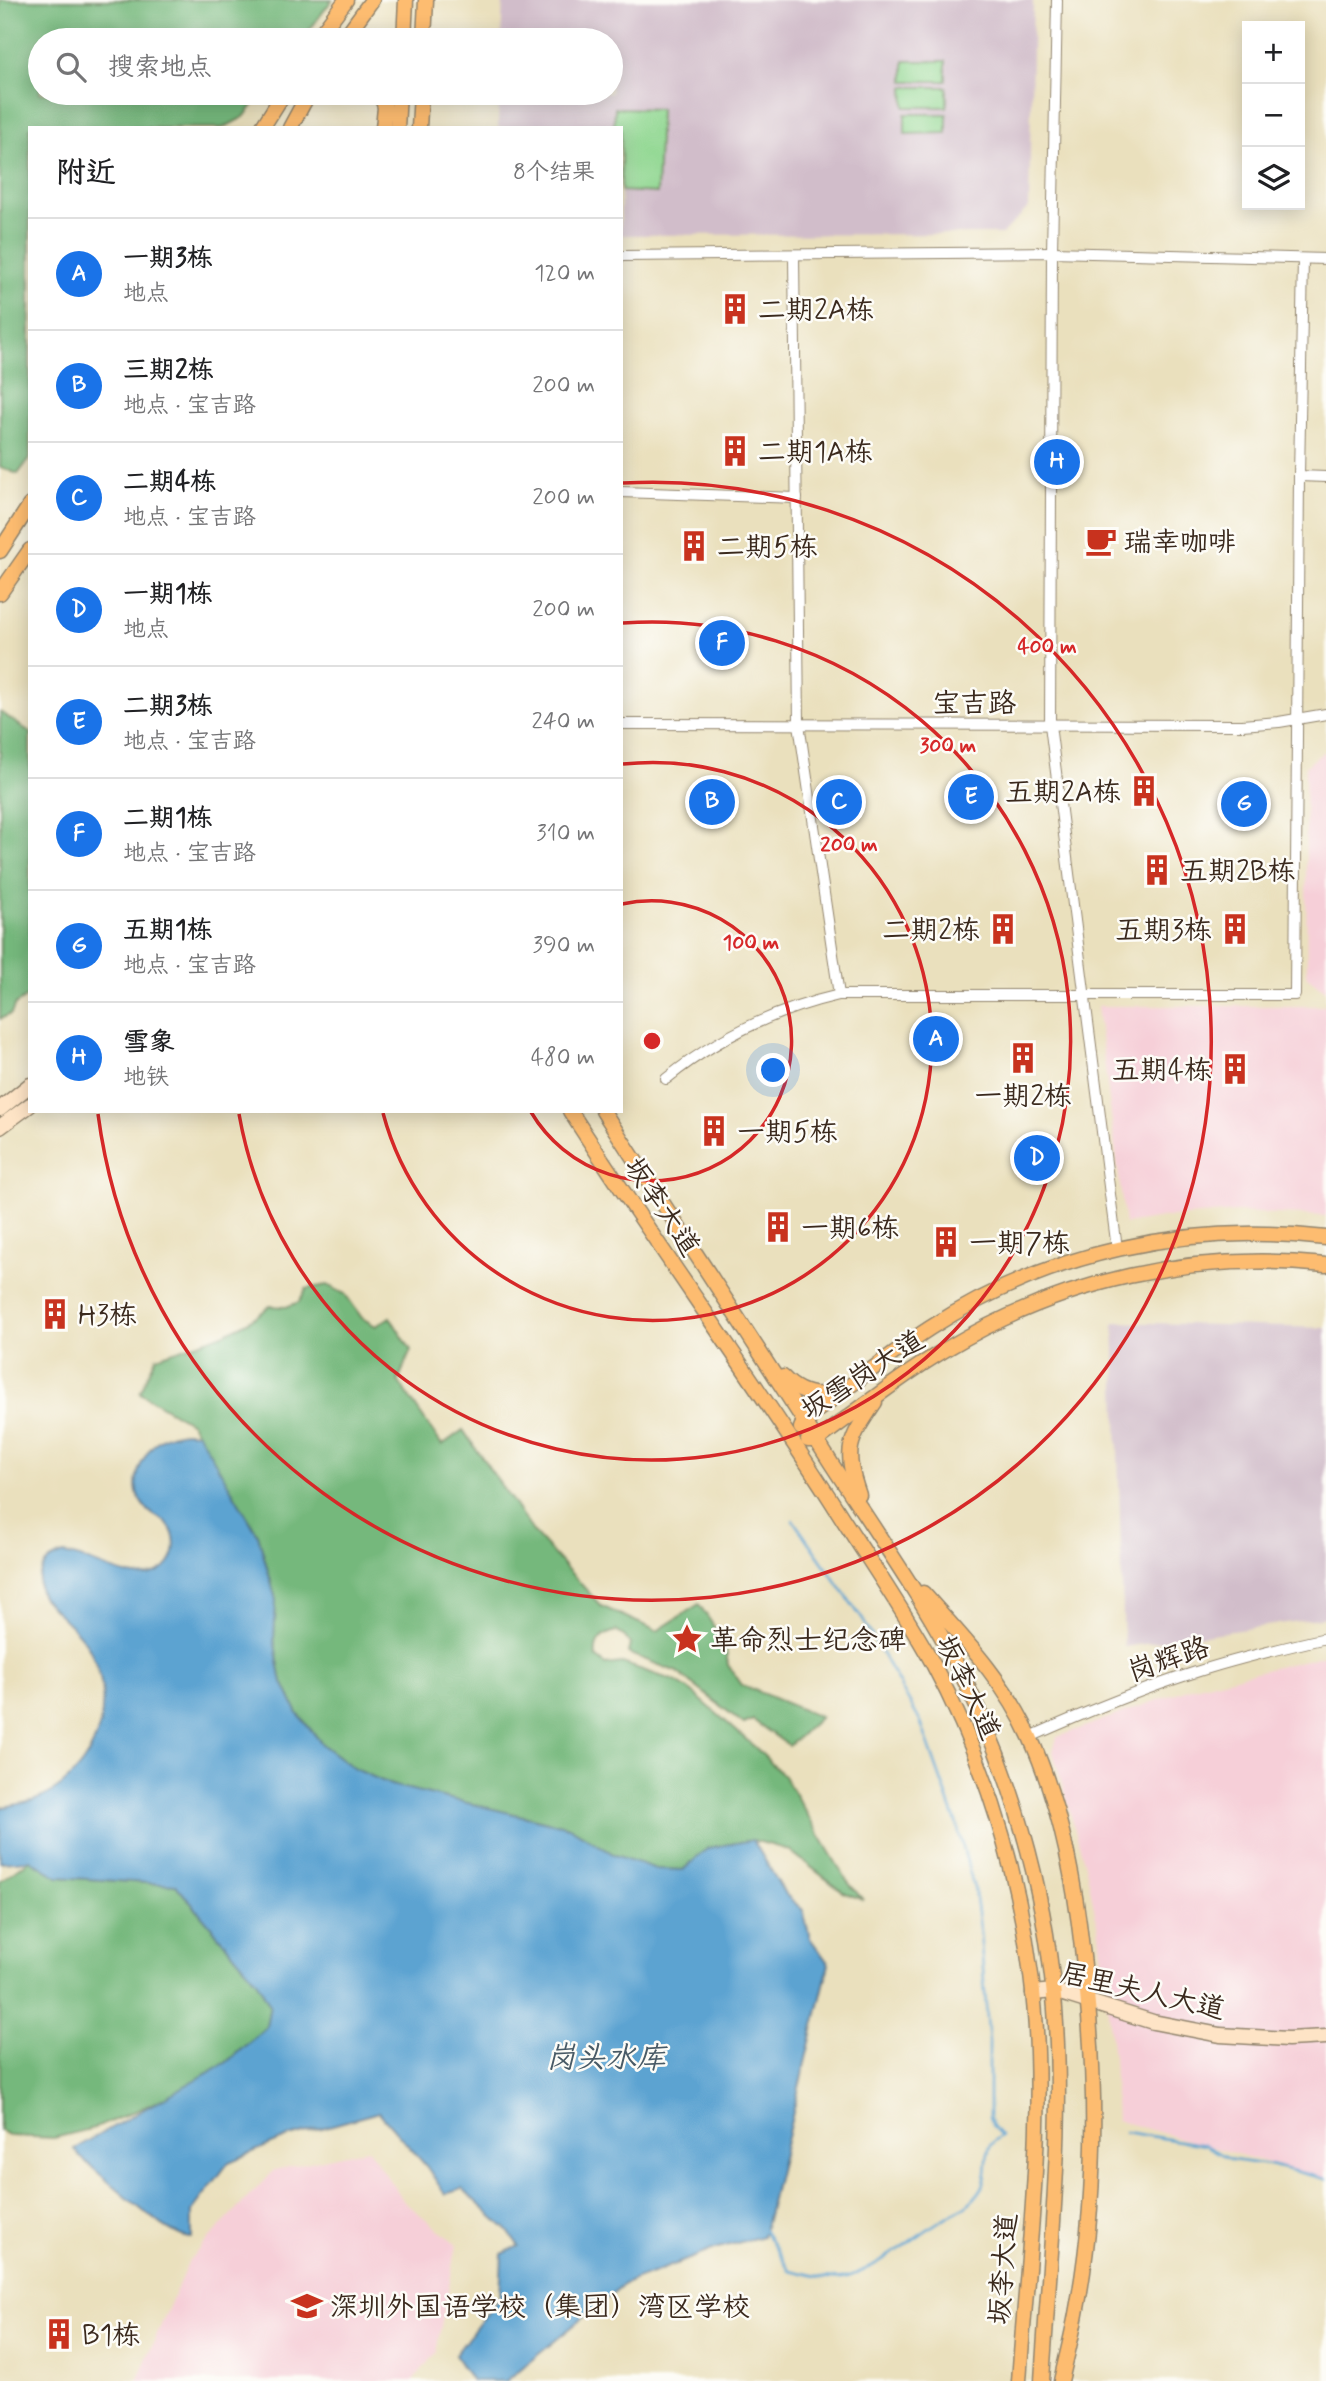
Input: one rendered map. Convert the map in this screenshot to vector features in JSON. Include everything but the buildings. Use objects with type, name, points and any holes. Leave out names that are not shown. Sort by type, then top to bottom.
[{"type":"main road","points":[[352,28],[372,0]]},
{"type":"main road","points":[[405,28],[406,0]]},
{"type":"main road","points":[[425,28],[426,0]]},
{"type":"main road","points":[[426,28],[433,0]]},
{"type":"main road","points":[[325,28],[342,4]]},
{"type":"main road","points":[[263,126],[276,105]]},
{"type":"main road","points":[[291,126],[302,105]]},
{"type":"main road","points":[[297,114],[306,105]]},
{"type":"main road","points":[[383,105],[383,126]]},
{"type":"main road","points":[[397,126],[399,105]]},
{"type":"main road","points":[[419,126],[420,105]]},
{"type":"main road","points":[[0,551],[28,508]]},
{"type":"main road","points":[[0,593],[28,553]]},
{"type":"main road","name":"坂李大道","points":[[570,1113],[793,1441],[917,1635],[962,1723],[986,1785],[1006,1848],[1021,1912],[1037,2043],[1037,2109],[1019,2381]]},
{"type":"main road","name":"坂李大道","points":[[604,1113],[806,1419],[951,1654],[981,1715],[1006,1778],[1034,1875],[1047,1942],[1058,2042],[1058,2110],[1042,2381]]},
{"type":"main road","name":"坂雪岗大道","points":[[793,1441],[806,1419],[930,1328],[989,1295],[1051,1268],[1117,1249],[1176,1238],[1235,1234],[1326,1238]]},
{"type":"main road","name":"坂雪岗大道","points":[[793,1441],[817,1440],[922,1363],[980,1329],[1041,1301],[1093,1284],[1149,1271],[1207,1263],[1266,1261],[1326,1265]]},
{"type":"main road","points":[[765,1358],[794,1387],[813,1395],[834,1392],[866,1376]]},
{"type":"main road","points":[[866,1517],[851,1472],[850,1447],[879,1395]]},
{"type":"main road","points":[[896,1564],[977,1653],[1004,1690],[1030,1737],[1050,1791],[1068,1856],[1088,2000],[1092,2095],[1090,2202],[1076,2314],[1061,2381]]},
{"type":"street","points":[[1057,0],[1052,252],[1050,725],[1117,1249]]},
{"type":"street","points":[[623,256],[1052,252],[1326,259]]},
{"type":"street","points":[[794,255],[800,724],[839,995]]},
{"type":"street","points":[[666,1079],[701,1053],[757,1021],[797,1006],[839,995],[1295,995],[1298,476],[1303,259]]},
{"type":"street","points":[[1298,476],[1326,477]]},
{"type":"street","points":[[623,492],[797,498]]},
{"type":"street","name":"宝吉路","points":[[623,724],[1242,725],[1297,720],[1326,714]]},
{"type":"street","points":[[0,1109],[28,1087]]},
{"type":"street","points":[[0,1127],[28,1106]]},
{"type":"street","name":"岗辉路","points":[[1030,1737],[1194,1672],[1326,1638]]},
{"type":"street","name":"居里夫人大道","points":[[1033,1993],[1054,1992],[1088,2000],[1153,2022],[1220,2035],[1265,2038],[1326,2037]]},
{"type":"shaded area","points":[[503,0],[1033,0],[1029,207],[1002,234],[623,235],[623,126],[498,126],[499,105],[623,105],[623,28],[502,28]]},
{"type":"shaded area","points":[[1326,752],[1326,990],[1307,977],[1305,767]]},
{"type":"shaded area","points":[[1097,1006],[1326,1006],[1326,1216],[1237,1212],[1125,1224]]},
{"type":"shaded area","points":[[1114,1322],[1326,1328],[1326,1617],[1124,1647]]},
{"type":"shaded area","points":[[1326,1655],[1326,2179],[1116,2120],[1113,2057],[1099,1933],[1087,1872],[1053,1752],[1057,1737],[1190,1688]]},
{"type":"shaded area","name":"深圳外国语学校（集团）湾区学校","points":[[368,2149],[403,2200],[457,2245],[436,2352],[413,2381],[137,2381],[189,2260],[274,2170]]},
{"type":"green space","points":[[0,0],[332,0],[311,28],[28,28],[28,105],[254,105],[244,117],[227,126],[28,126],[28,461],[18,474],[0,467]]},
{"type":"green space","points":[[904,61],[946,61],[946,81],[904,81]]},
{"type":"green space","points":[[904,87],[947,87],[947,107],[905,107]]},
{"type":"green space","points":[[615,108],[660,109],[657,193],[623,191],[623,126],[614,126]]},
{"type":"green space","points":[[905,114],[947,114],[947,133],[905,134]]},
{"type":"green space","points":[[0,712],[28,731],[28,996],[15,1005],[11,1014],[0,1019]]},
{"type":"green space","points":[[327,1285],[345,1294],[362,1318],[376,1326],[390,1317],[411,1350],[398,1381],[442,1445],[463,1430],[534,1533],[601,1606],[657,1631],[699,1604],[725,1643],[728,1665],[742,1685],[820,1717],[789,1746],[753,1720],[744,1724],[677,1672],[628,1653],[630,1644],[616,1631],[597,1643],[596,1657],[606,1665],[622,1663],[675,1681],[691,1691],[757,1749],[784,1776],[847,1881],[863,1900],[843,1892],[789,1850],[753,1840],[708,1848],[683,1870],[656,1869],[615,1855],[569,1827],[391,1785],[355,1769],[323,1745],[298,1714],[281,1678],[274,1639],[276,1600],[258,1535],[191,1423],[140,1393],[156,1357],[230,1331],[270,1306],[286,1307],[299,1302],[306,1289]]},
{"type":"green space","points":[[30,1860],[58,1877],[176,1885],[256,1980],[270,2005],[266,2027],[227,2062],[163,2099],[98,2127],[54,2138],[10,2136],[0,2131],[0,1881]]},
{"type":"water","name":"岗头水库","points":[[198,1433],[258,1535],[276,1600],[274,1639],[281,1678],[298,1714],[323,1745],[355,1769],[391,1785],[569,1827],[615,1855],[656,1869],[683,1870],[708,1848],[753,1840],[785,1894],[803,1910],[810,1938],[829,1964],[763,2236],[715,2249],[624,2284],[506,2381],[472,2381],[455,2355],[500,2296],[502,2254],[519,2246],[507,2230],[462,2189],[445,2194],[427,2167],[379,2112],[286,2138],[229,2162],[192,2211],[192,2238],[181,2236],[152,2217],[74,2149],[227,2062],[266,2027],[270,2005],[256,1980],[176,1885],[58,1877],[30,1860],[0,1862],[0,1808],[40,1798],[69,1779],[93,1745],[100,1726],[102,1685],[96,1664],[82,1638],[42,1597],[39,1576],[50,1560],[64,1554],[136,1576],[144,1577],[165,1568],[174,1553],[175,1541],[166,1523],[144,1506],[137,1492],[137,1478],[146,1455],[158,1441],[172,1434]]},
{"type":"waterway","points":[[764,2230],[789,2270],[829,2278],[853,2275],[879,2262],[970,2202],[985,2181],[990,2147],[1001,2136],[989,2118],[989,2042],[979,1920],[975,1892],[957,1825],[921,1723],[863,1620],[793,1520]]},
{"type":"waterway","points":[[1125,2132],[1205,2145],[1232,2160],[1269,2165],[1326,2179]]},
{"type":"place","name":"二期2A栋","points":[[735,309]]},
{"type":"place","name":"二期1A栋","points":[[735,451]]},
{"type":"place","name":"雪象","points":[[1057,462]]},
{"type":"place","name":"瑞幸咖啡","points":[[1101,541]]},
{"type":"place","name":"二期5栋","points":[[694,546]]},
{"type":"place","name":"二期1栋","points":[[722,643]]},
{"type":"place","name":"五期2A栋","points":[[1144,791]]},
{"type":"place","name":"二期3栋","points":[[971,797]]},
{"type":"place","name":"三期2栋","points":[[712,802]]},
{"type":"place","name":"二期4栋","points":[[839,802]]},
{"type":"place","name":"五期1栋","points":[[1244,804]]},
{"type":"place","name":"五期2B栋","points":[[1157,870]]},
{"type":"place","name":"二期2栋","points":[[1003,929]]},
{"type":"place","name":"五期3栋","points":[[1235,929]]},
{"type":"place","name":"一期3栋","points":[[936,1039]]},
{"type":"place","name":"一期2栋","points":[[1023,1058]]},
{"type":"place","name":"五期4栋","points":[[1235,1069]]},
{"type":"place","name":"一期5栋","points":[[714,1131]]},
{"type":"place","name":"一期1栋","points":[[1037,1158]]},
{"type":"place","name":"一期6栋","points":[[778,1227]]},
{"type":"place","name":"一期7栋","points":[[946,1242]]},
{"type":"place","name":"H3栋","points":[[55,1314]]},
{"type":"place","name":"革命烈士纪念碑","points":[[687,1639]]},
{"type":"place","name":"深圳外国语学校（集团）湾区学校","points":[[307,2306]]},
{"type":"place","name":"B1栋","points":[[59,2334]]}]
